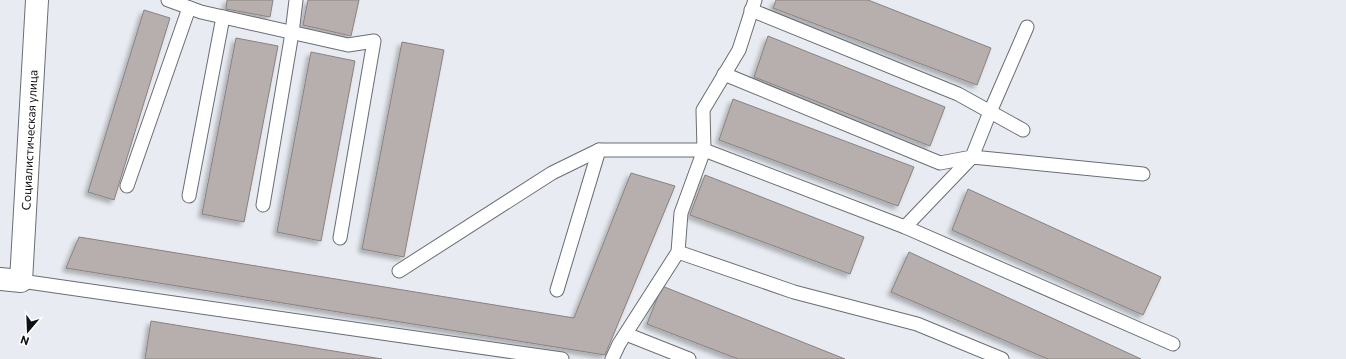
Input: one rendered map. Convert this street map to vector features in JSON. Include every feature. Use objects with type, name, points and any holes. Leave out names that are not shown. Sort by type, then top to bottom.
[{"type":"street","name":"Социалистическая улица","points":[[10,280],[37,0]]},
{"type":"lane","points":[[168,0],[198,7],[223,17],[348,45],[374,41],[340,238]]},
{"type":"lane","points":[[263,204],[296,0]]},
{"type":"lane","points":[[612,359],[626,334],[678,252],[681,213],[704,150],[702,110],[739,50],[753,5],[958,94],[1023,130]]},
{"type":"lane","points":[[127,186],[198,7]]},
{"type":"lane","points":[[189,196],[223,17]]},
{"type":"lane","points":[[905,227],[972,157],[1027,27]]},
{"type":"lane","points":[[724,74],[940,163],[972,157],[1143,174]]},
{"type":"lane","points":[[557,290],[599,150]]},
{"type":"lane","points":[[399,271],[552,173],[599,150],[704,150],[905,227],[1173,344]]},
{"type":"lane","points":[[678,252],[794,292],[917,324],[1002,359]]},
{"type":"lane","points":[[10,280],[562,359]]},
{"type":"lane","points":[[626,334],[689,359]]},
{"type":"building","points":[[227,0],[273,0],[270,17],[226,9]]},
{"type":"building","points":[[308,0],[359,0],[351,36],[303,25]]},
{"type":"building","points":[[776,0],[868,0],[991,48],[977,85],[773,8]]},
{"type":"building","points":[[144,10],[170,18],[114,200],[88,192]]},
{"type":"building","points":[[768,36],[945,107],[930,146],[754,77]]},
{"type":"building","points":[[236,38],[278,46],[244,222],[202,214]]},
{"type":"building","points":[[402,42],[444,50],[404,257],[362,249]]},
{"type":"building","points":[[311,52],[355,61],[321,241],[277,232]]},
{"type":"building","points":[[733,99],[914,167],[898,206],[719,140]]},
{"type":"building","points":[[631,173],[675,186],[605,355],[66,268],[79,237],[574,318]]},
{"type":"building","points":[[705,175],[864,237],[850,274],[690,215]]},
{"type":"building","points":[[968,189],[1161,277],[1143,315],[952,230]]},
{"type":"building","points":[[909,252],[1141,359],[1048,359],[891,292]]},
{"type":"building","points":[[662,286],[845,359],[738,359],[647,324]]},
{"type":"building","points":[[151,321],[382,359],[145,359]]}]
